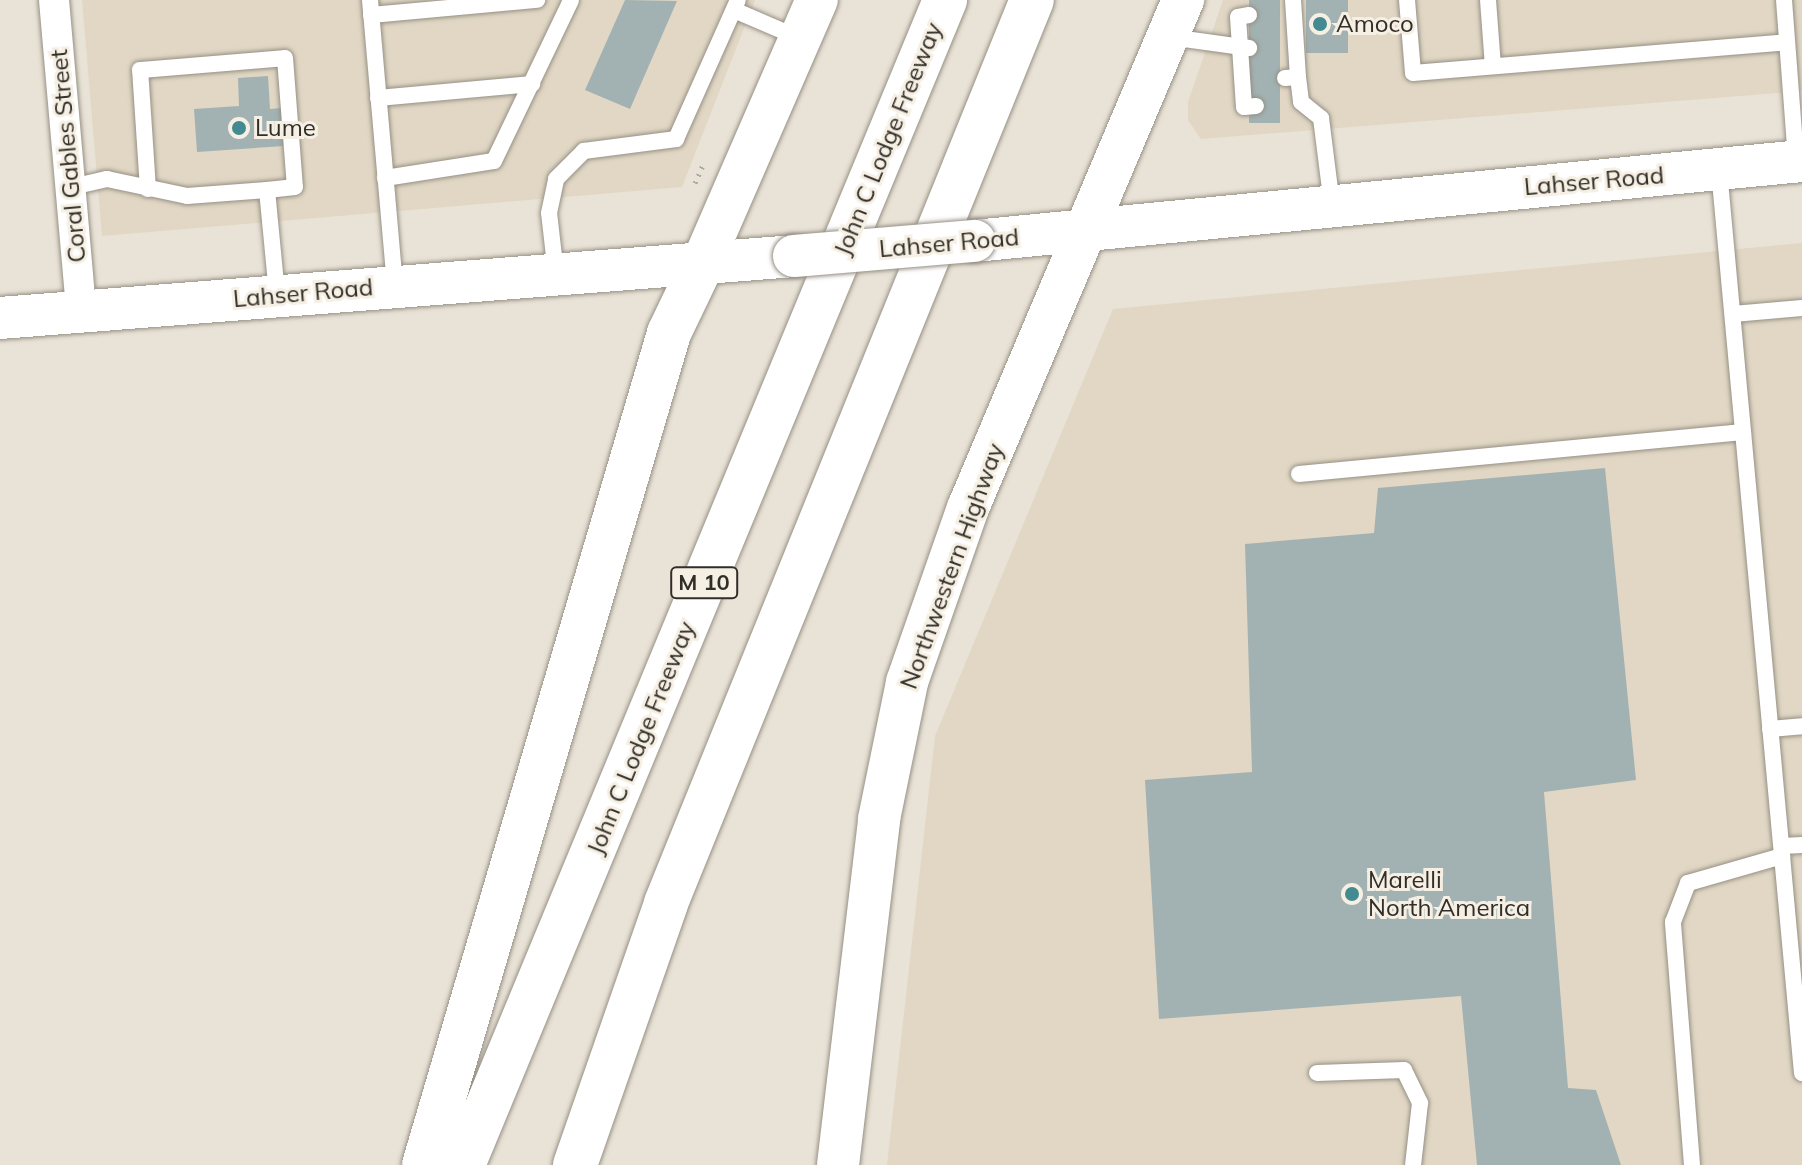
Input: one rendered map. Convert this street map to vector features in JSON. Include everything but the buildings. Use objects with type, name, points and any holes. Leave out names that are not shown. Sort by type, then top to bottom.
[{"type":"highway","name":"John C Lodge Freeway","points":[[463,1165],[945,0]]},
{"type":"highway","points":[[575,1165],[666,903],[1032,0]]},
{"type":"highway","points":[[424,1165],[669,333],[702,264]]},
{"type":"main road","points":[[702,264],[817,0]]},
{"type":"main road","name":"Northwestern Highway","points":[[838,1165],[879,819],[907,682],[968,508],[1176,18]]},
{"type":"main road","name":"Lahser Road","points":[[0,318],[974,241],[1799,161]]},
{"type":"street","name":"Coral Gables Street","points":[[54,0],[81,311]]},
{"type":"lane","points":[[395,286],[370,8],[537,0]]},
{"type":"lane","points":[[385,178],[494,161],[571,0]]},
{"type":"lane","points":[[1407,0],[1413,73],[1787,42]]},
{"type":"lane","points":[[1488,0],[1493,66]]},
{"type":"lane","points":[[556,276],[549,213],[556,179],[584,151],[676,139],[736,5],[801,39]]},
{"type":"lane","points":[[1289,7],[1294,103],[1321,118],[1332,206]]},
{"type":"lane","points":[[1241,11],[1248,80],[1244,107],[1256,106]]},
{"type":"lane","points":[[1790,11],[1787,42],[1799,161]]},
{"type":"lane","points":[[1176,18],[1246,48]]},
{"type":"lane","points":[[72,187],[107,179],[148,189],[187,196],[295,187],[285,58],[140,70],[148,189]]},
{"type":"lane","points":[[378,98],[532,84]]},
{"type":"lane","points":[[1719,169],[1782,851],[1795,929],[1802,1073]]},
{"type":"lane","points":[[267,190],[277,296]]},
{"type":"lane","points":[[1733,314],[1802,308]]},
{"type":"lane","points":[[1299,474],[1743,432]]},
{"type":"lane","points":[[1770,729],[1802,726]]},
{"type":"lane","points":[[1692,1165],[1673,922],[1688,883],[1705,873],[1802,845]]},
{"type":"lane","points":[[1317,1073],[1404,1070],[1420,1103],[1413,1165]]},
{"type":"shaded area","points":[[82,0],[755,0],[682,187],[102,236]]},
{"type":"shaded area","points":[[1223,0],[1802,0],[1802,91],[1201,139],[1188,120],[1188,102]]},
{"type":"shaded area","points":[[1802,243],[1802,1165],[887,1165],[935,736],[1113,309]]},
{"type":"place","name":"Amoco","points":[[1320,24]]},
{"type":"place","name":"Lume","points":[[239,128]]},
{"type":"place","name":"Marelli North America","points":[[1352,894]]}]
